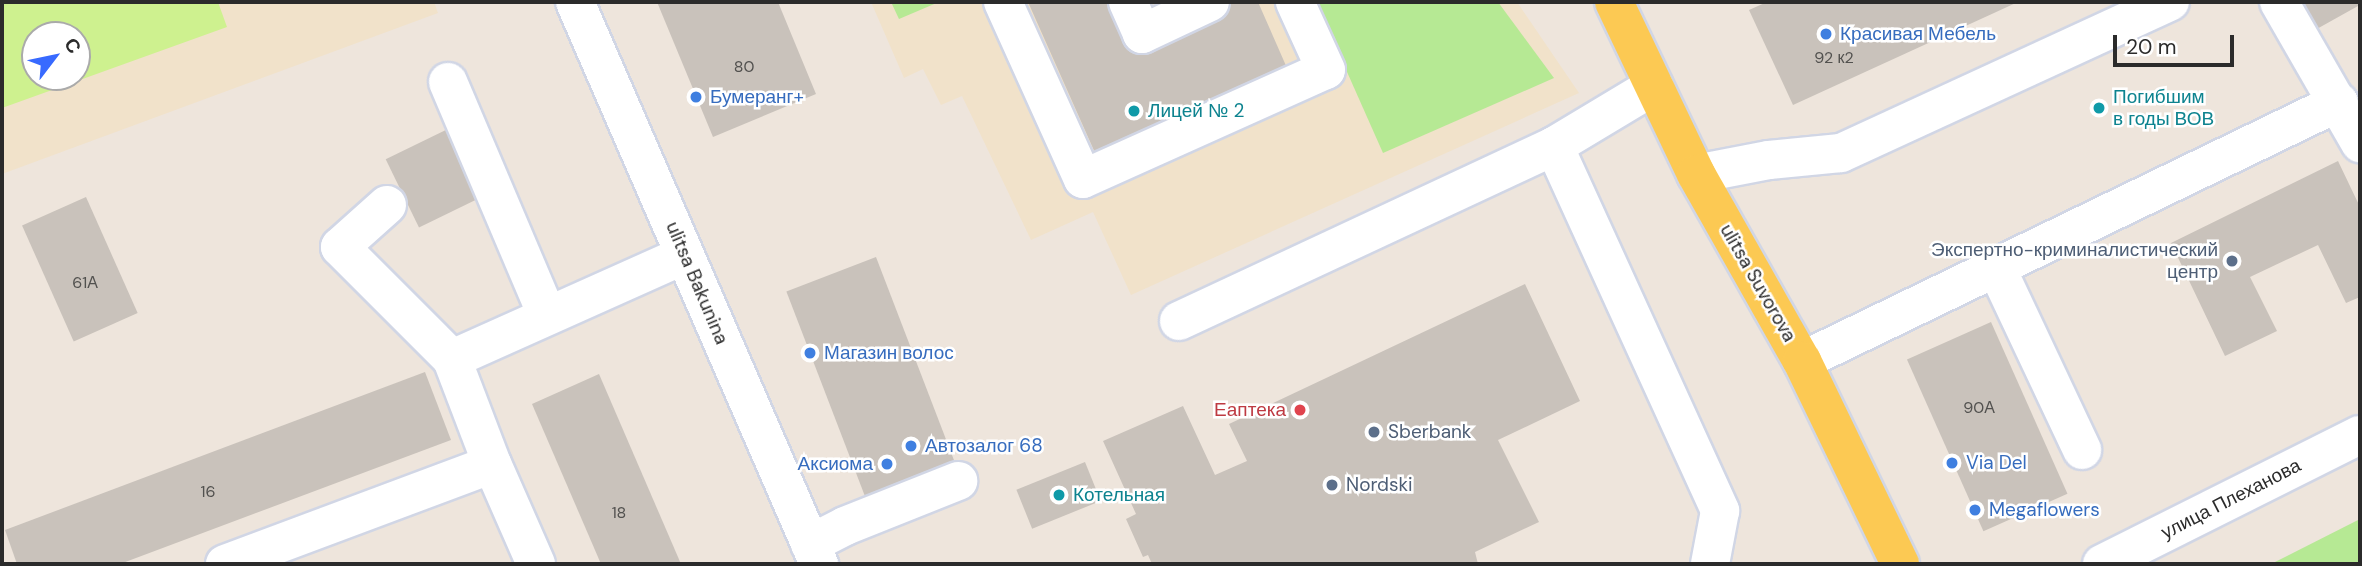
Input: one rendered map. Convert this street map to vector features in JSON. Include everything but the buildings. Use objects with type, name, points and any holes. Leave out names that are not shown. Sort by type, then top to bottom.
[{"type":"main road","name":"ulitsa Suvorova","points":[[1614,2],[1696,174],[1802,361],[1900,564]]},
{"type":"street","name":"ulitsa Bakunina","points":[[575,2],[815,554]]},
{"type":"street","points":[[1003,2],[1083,179],[1326,70],[1295,2]]},
{"type":"street","points":[[1128,2],[1142,34],[1210,2]]},
{"type":"street","points":[[1696,174],[1769,160],[1841,153],[2170,2]]},
{"type":"street","points":[[2280,2],[2360,143]]},
{"type":"street","points":[[448,82],[547,315]]},
{"type":"street","points":[[1179,321],[1554,146],[1654,86]]},
{"type":"street","points":[[1802,361],[2339,102]]},
{"type":"street","points":[[1554,146],[1720,511],[1710,564]]},
{"type":"street","points":[[387,205],[340,247],[452,359],[492,464],[536,564]]},
{"type":"street","points":[[452,359],[684,254]]},
{"type":"street","points":[[1997,268],[2082,450]]},
{"type":"street","name":"улица Плеханова","points":[[2102,564],[2360,435]]},
{"type":"street","points":[[225,564],[492,464]]},
{"type":"street","points":[[815,554],[845,526],[958,481]]},
{"type":"shaded area","points":[[2,2],[434,2],[438,13],[2,174]]},
{"type":"shaded area","points":[[871,2],[1517,2],[1579,93],[1131,295],[1093,212],[1031,240],[962,96],[941,105],[923,69],[904,78]]},
{"type":"green space","points":[[2,2],[218,2],[227,27],[91,76],[91,21],[21,21],[21,91],[49,91],[2,108]]},
{"type":"green space","points":[[891,2],[939,2],[899,19]]},
{"type":"green space","points":[[1316,2],[1498,2],[1554,78],[1383,153]]},
{"type":"green space","points":[[2360,519],[2360,564],[2271,564]]},
{"type":"place","name":"Красивая Мебель","points":[[1826,34]]},
{"type":"place","name":"Бумеранг+","points":[[696,97]]},
{"type":"place","name":"Погибшим в годы ВОВ","points":[[2099,108]]},
{"type":"place","name":"Лицей № 2","points":[[1134,111]]},
{"type":"place","name":"Экспертно-криминалистический центр","points":[[2232,261]]},
{"type":"place","name":"Магазин волос","points":[[810,353]]},
{"type":"place","name":"Еаптека","points":[[1300,410]]},
{"type":"place","name":"Sberbank","points":[[1374,432]]},
{"type":"place","name":"Автозалог 68","points":[[911,446]]},
{"type":"place","name":"Via Del","points":[[1952,463]]},
{"type":"place","name":"Аксиома","points":[[887,464]]},
{"type":"place","name":"Nordski","points":[[1332,485]]},
{"type":"place","name":"Котельная","points":[[1059,495]]},
{"type":"place","name":"Megaflowers","points":[[1975,510]]}]
